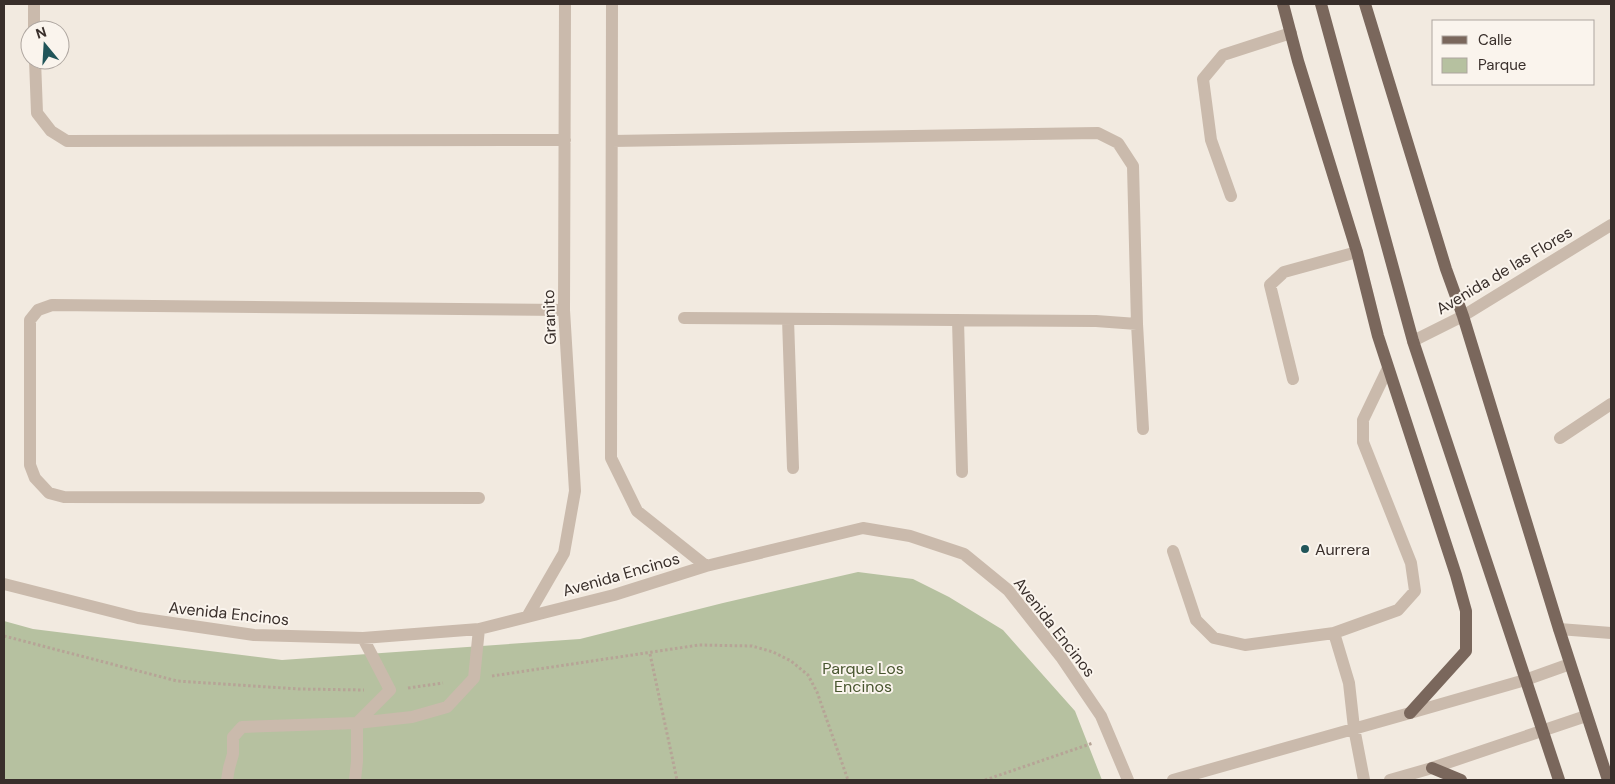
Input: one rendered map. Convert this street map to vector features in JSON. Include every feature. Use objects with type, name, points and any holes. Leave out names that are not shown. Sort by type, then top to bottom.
[{"type":"main road","points":[[1283,4],[1357,252],[1378,336],[1466,611],[1466,651],[1410,714]]},
{"type":"main road","points":[[1321,4],[1413,340],[1559,780]]},
{"type":"main road","points":[[1365,4],[1446,269],[1463,316],[1586,716],[1608,780]]},
{"type":"main road","points":[[1432,768],[1461,780]]},
{"type":"street","points":[[34,4],[34,20]]},
{"type":"street","name":"Granito","points":[[527,617],[564,553],[575,491],[564,310],[565,4]]},
{"type":"street","points":[[612,4],[612,458],[637,511],[706,566]]},
{"type":"street","points":[[1231,196],[1211,140],[1203,79],[1224,55],[1291,33]]},
{"type":"street","points":[[35,70],[37,113],[51,131],[67,141],[565,140]]},
{"type":"street","points":[[612,141],[1098,133],[1118,143],[1133,166],[1136,324],[1143,429]]},
{"type":"street","name":"Avenida de las Flores","points":[[1413,340],[1463,316],[1611,225]]},
{"type":"street","points":[[1293,379],[1270,285],[1284,272],[1357,252]]},
{"type":"street","points":[[479,498],[64,498],[48,493],[35,478],[30,465],[30,320],[38,310],[52,305],[564,310]]},
{"type":"street","points":[[684,318],[1096,321],[1136,324]]},
{"type":"street","points":[[788,319],[793,468]]},
{"type":"street","points":[[958,320],[962,472]]},
{"type":"street","points":[[1173,551],[1196,620],[1214,638],[1245,645],[1334,633],[1398,610],[1415,591],[1411,563],[1362,442],[1363,420],[1388,368]]},
{"type":"street","points":[[1560,438],[1611,404]]},
{"type":"street","name":"Avenida Encinos","points":[[4,584],[148,619],[254,635],[363,638],[479,629],[614,595],[706,566],[863,528],[910,536],[964,554],[1008,590],[1061,657],[1102,716],[1128,780]]},
{"type":"street","points":[[227,780],[233,754],[232,737],[242,727],[357,723],[412,717],[447,707],[474,678],[479,629]]},
{"type":"street","points":[[1559,629],[1611,633]]},
{"type":"street","points":[[1334,633],[1349,683],[1354,728],[1364,780]]},
{"type":"street","points":[[355,780],[357,723],[390,690],[363,638]]},
{"type":"street","points":[[1173,780],[1354,728],[1410,714],[1525,680],[1570,664]]},
{"type":"street","points":[[1390,780],[1432,768],[1586,716]]},
{"type":"path","points":[[650,653],[677,780]]},
{"type":"path","points":[[985,780],[1110,737]]},
{"type":"green space","name":"Parque Los Encinos","points":[[858,572],[913,579],[949,597],[1003,630],[1075,711],[1102,780],[4,780],[4,621],[33,629],[282,660],[580,639]]},
{"type":"place","name":"Aurrera","points":[[1305,549]]}]
